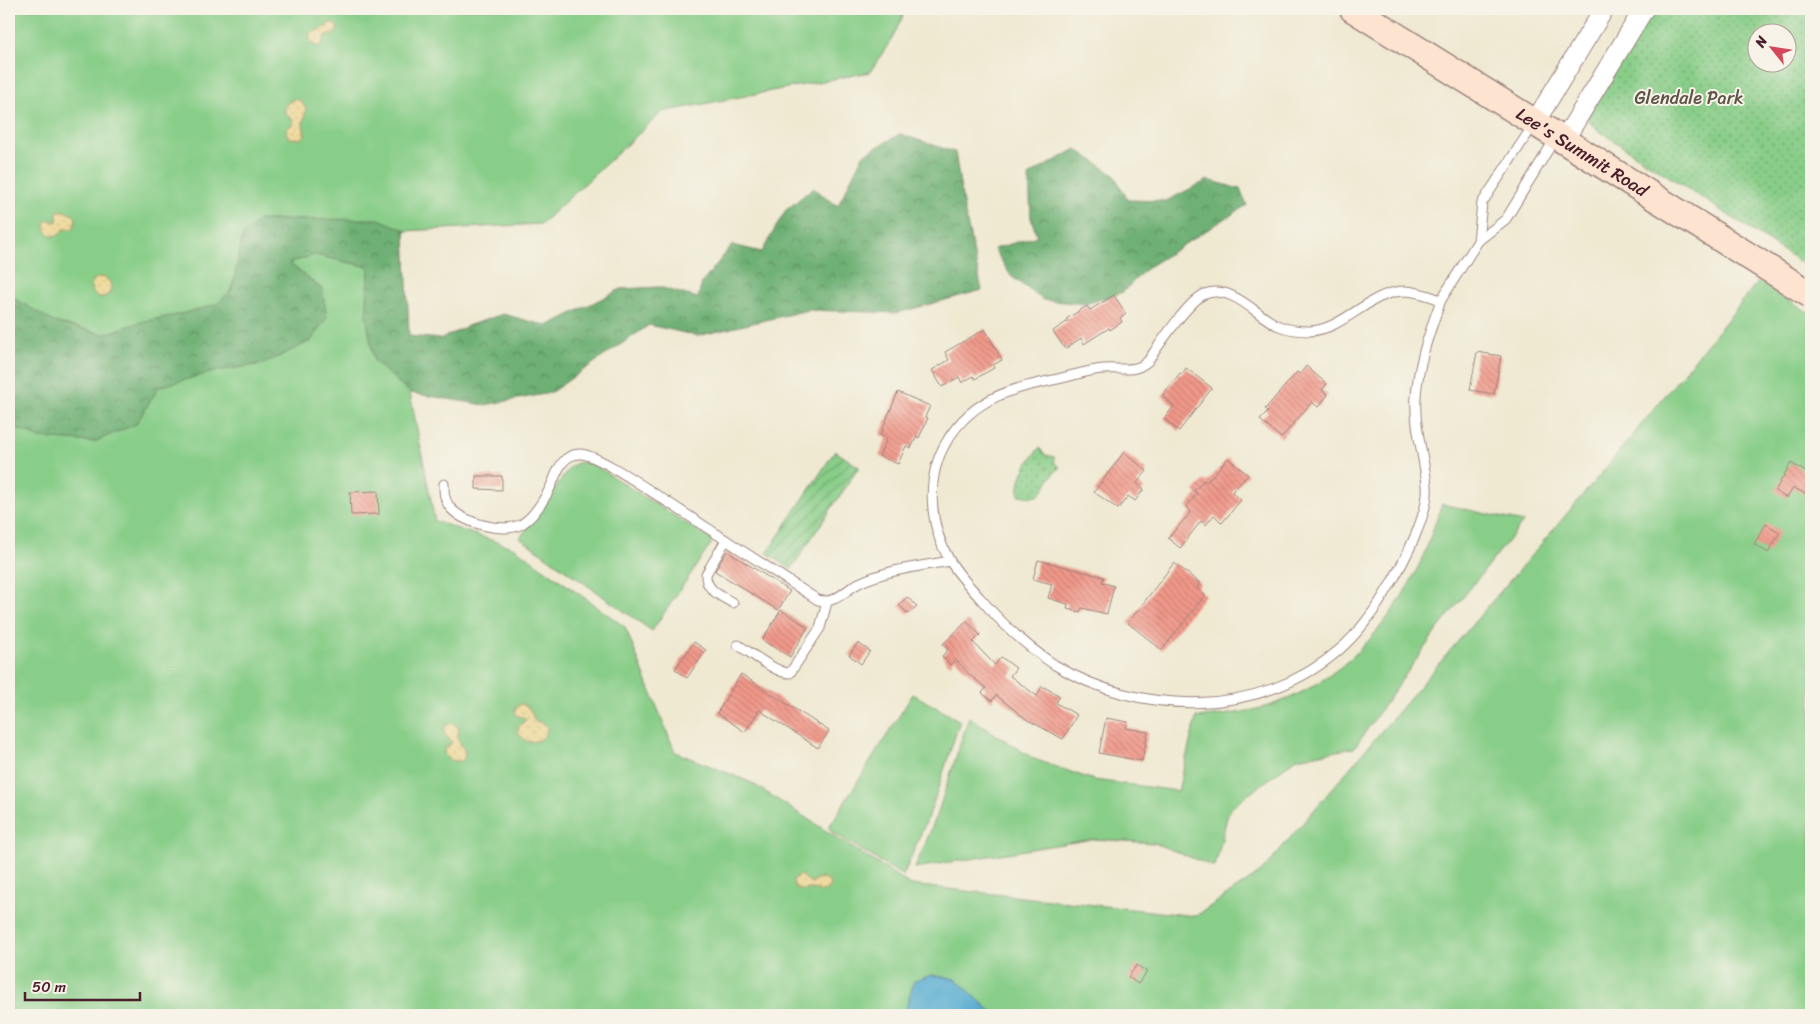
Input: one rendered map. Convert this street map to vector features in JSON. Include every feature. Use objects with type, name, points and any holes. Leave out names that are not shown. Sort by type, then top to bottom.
[{"type":"main road","name":"Lee's Summit Road","points":[[1360,10],[1811,295]]},
{"type":"street","points":[[1552,133],[1604,9]]},
{"type":"street","points":[[1552,133],[1644,9]]},
{"type":"lane","points":[[1478,241],[1482,203],[1552,133]]},
{"type":"lane","points":[[1441,300],[1416,292],[1404,291],[1393,293],[1335,323],[1312,331],[1295,330],[1280,326],[1226,293],[1210,293],[1196,299],[1148,360],[1140,367],[1129,370],[1104,368],[1018,388],[989,400],[975,408],[948,439],[936,466],[933,480],[934,519],[938,534],[950,561],[993,614],[1018,638],[1055,665],[1074,675],[1117,692],[1136,697],[1165,702],[1215,702],[1257,694],[1283,685],[1306,673],[1340,649],[1359,630],[1378,606],[1406,555],[1427,498],[1427,486],[1416,420],[1416,399],[1420,364],[1441,300],[1478,241],[1506,219],[1552,133]]},
{"type":"lane","points":[[444,484],[445,498],[454,512],[477,523],[492,527],[508,528],[521,525],[528,520],[548,492],[564,460],[570,455],[590,456],[625,475],[818,600],[827,602],[835,600],[862,582],[908,568],[950,561]]},
{"type":"lane","points":[[726,540],[706,574],[705,580],[712,590],[733,603]]},
{"type":"lane","points":[[738,645],[779,671],[787,674],[790,673],[820,628],[827,602]]},
{"type":"green space","points":[[9,9],[906,9],[893,37],[870,72],[662,112],[541,224],[405,231],[410,393],[435,521],[515,548],[625,627],[675,752],[750,782],[911,885],[1196,916],[1261,872],[1600,475],[1759,281],[1811,314],[1811,1015],[9,1015]]},
{"type":"green space","name":"Glendale Park","points":[[1654,9],[1811,9],[1811,269],[1596,129],[1588,120],[1589,111]]},
{"type":"green space","points":[[900,134],[955,152],[964,209],[982,290],[897,313],[808,310],[698,336],[649,325],[550,393],[485,405],[410,393],[374,361],[366,316],[369,267],[315,255],[289,263],[322,289],[327,317],[311,341],[263,364],[217,371],[159,387],[136,424],[94,442],[40,438],[9,425],[9,295],[54,322],[104,334],[141,322],[217,304],[232,289],[243,235],[258,220],[379,219],[405,230],[409,336],[441,339],[470,325],[503,314],[547,326],[621,289],[659,287],[698,298],[702,283],[732,245],[762,252],[785,211],[813,188],[838,206],[863,155]]},
{"type":"green space","points":[[1076,149],[1114,175],[1128,200],[1166,201],[1208,180],[1240,189],[1247,205],[1148,267],[1123,292],[1086,304],[1043,300],[1011,276],[994,249],[1037,236],[1031,218],[1029,175]]},
{"type":"green space","points":[[1039,448],[1046,455],[1054,457],[1055,463],[1060,467],[1040,495],[1033,497],[1019,495],[1020,482],[1027,464]]},
{"type":"green space","points":[[835,451],[859,467],[791,569],[767,553]]},
{"type":"green space","points":[[585,462],[594,465],[711,539],[711,544],[652,631],[520,538],[570,467],[577,463]]},
{"type":"green space","points":[[1442,504],[1523,522],[1437,630],[1354,748],[1297,758],[1232,807],[1228,813],[1215,867],[1154,843],[1093,839],[915,868],[937,815],[969,717],[1034,759],[1094,780],[1178,791],[1196,718],[1251,710],[1294,696],[1318,683],[1360,650],[1378,630],[1408,585],[1424,554]]},
{"type":"green space","points":[[913,694],[960,721],[931,810],[903,876],[831,831],[829,827]]},
{"type":"sand","points":[[332,22],[338,28],[334,35],[325,35],[321,46],[311,43],[309,36],[312,32],[323,29]]},
{"type":"sand","points":[[296,99],[301,101],[306,109],[303,125],[305,135],[301,139],[290,138],[286,133],[288,127],[294,124],[293,120],[285,113],[285,106],[288,102]]},
{"type":"sand","points":[[62,210],[76,218],[74,227],[64,229],[59,235],[51,236],[46,231],[45,223],[48,220],[57,222],[57,212]]},
{"type":"sand","points":[[101,277],[108,280],[111,287],[108,294],[101,297],[94,294],[91,287],[94,280]]},
{"type":"sand","points":[[522,704],[529,708],[535,721],[543,723],[547,728],[545,735],[540,739],[526,741],[518,733],[519,726],[526,720],[516,715],[515,711],[517,706]]},
{"type":"sand","points":[[451,723],[458,726],[457,738],[465,752],[462,761],[449,760],[444,753],[445,748],[450,745],[451,741],[444,729],[445,726]]},
{"type":"sand","points":[[800,875],[811,883],[817,879],[824,878],[829,882],[830,887],[823,892],[813,889],[799,889],[795,886],[793,880]]},
{"type":"water","points":[[932,975],[956,979],[995,1015],[904,1015],[914,981]]},
{"type":"building","points":[[1114,295],[1126,314],[1120,318],[1122,322],[1084,344],[1081,338],[1065,349],[1053,331],[1068,321],[1066,319],[1087,306],[1090,310]]},
{"type":"building","points":[[985,329],[1002,360],[993,365],[994,368],[975,379],[973,376],[962,383],[959,377],[942,387],[932,370],[949,360],[945,352]]},
{"type":"building","points":[[1477,352],[1501,356],[1494,394],[1470,390]]},
{"type":"building","points":[[1306,366],[1327,384],[1322,390],[1328,395],[1318,407],[1312,402],[1281,438],[1260,420],[1268,412],[1265,409],[1297,372],[1300,374]]},
{"type":"building","points":[[1186,368],[1212,388],[1179,431],[1164,419],[1174,406],[1162,396]]},
{"type":"building","points":[[898,392],[930,406],[925,417],[928,418],[919,438],[917,436],[911,448],[906,446],[898,464],[879,456],[887,438],[880,435]]},
{"type":"building","points":[[1124,452],[1147,471],[1137,483],[1144,489],[1135,501],[1128,496],[1118,509],[1094,492]]},
{"type":"building","points":[[1228,458],[1248,475],[1232,492],[1241,500],[1222,523],[1214,515],[1206,525],[1201,521],[1180,548],[1168,538],[1191,512],[1186,507],[1197,494],[1194,491],[1204,480],[1207,482]]},
{"type":"building","points":[[1791,463],[1811,475],[1811,496],[1793,488],[1787,498],[1775,491]]},
{"type":"building","points":[[476,476],[502,476],[502,490],[476,489]]},
{"type":"building","points":[[378,491],[379,514],[351,515],[350,492]]},
{"type":"building","points":[[1766,524],[1780,532],[1768,553],[1754,544]]},
{"type":"building","points":[[727,551],[790,591],[778,610],[715,571]]},
{"type":"building","points":[[1038,560],[1104,577],[1102,582],[1114,586],[1107,614],[1082,608],[1080,612],[1067,609],[1068,604],[1048,598],[1052,584],[1033,579]]},
{"type":"building","points":[[1174,563],[1200,583],[1197,588],[1205,595],[1162,650],[1128,623]]},
{"type":"building","points":[[907,597],[917,606],[908,614],[899,605]]},
{"type":"building","points":[[781,610],[808,627],[790,657],[762,640]]},
{"type":"building","points":[[967,621],[980,635],[973,642],[995,665],[1001,657],[1016,668],[1010,676],[1037,696],[1042,686],[1060,696],[1056,703],[1077,715],[1063,739],[1026,719],[996,695],[992,701],[982,693],[986,688],[955,659],[950,665],[942,656],[948,650],[943,644]]},
{"type":"building","points":[[694,642],[706,650],[687,678],[675,669]]},
{"type":"building","points":[[858,643],[870,651],[861,664],[849,655]]},
{"type":"building","points":[[741,674],[829,731],[818,748],[759,710],[745,732],[717,713]]},
{"type":"building","points":[[1106,718],[1128,722],[1126,728],[1148,732],[1142,761],[1099,753]]},
{"type":"building","points":[[1137,965],[1147,972],[1138,984],[1128,977]]}]
